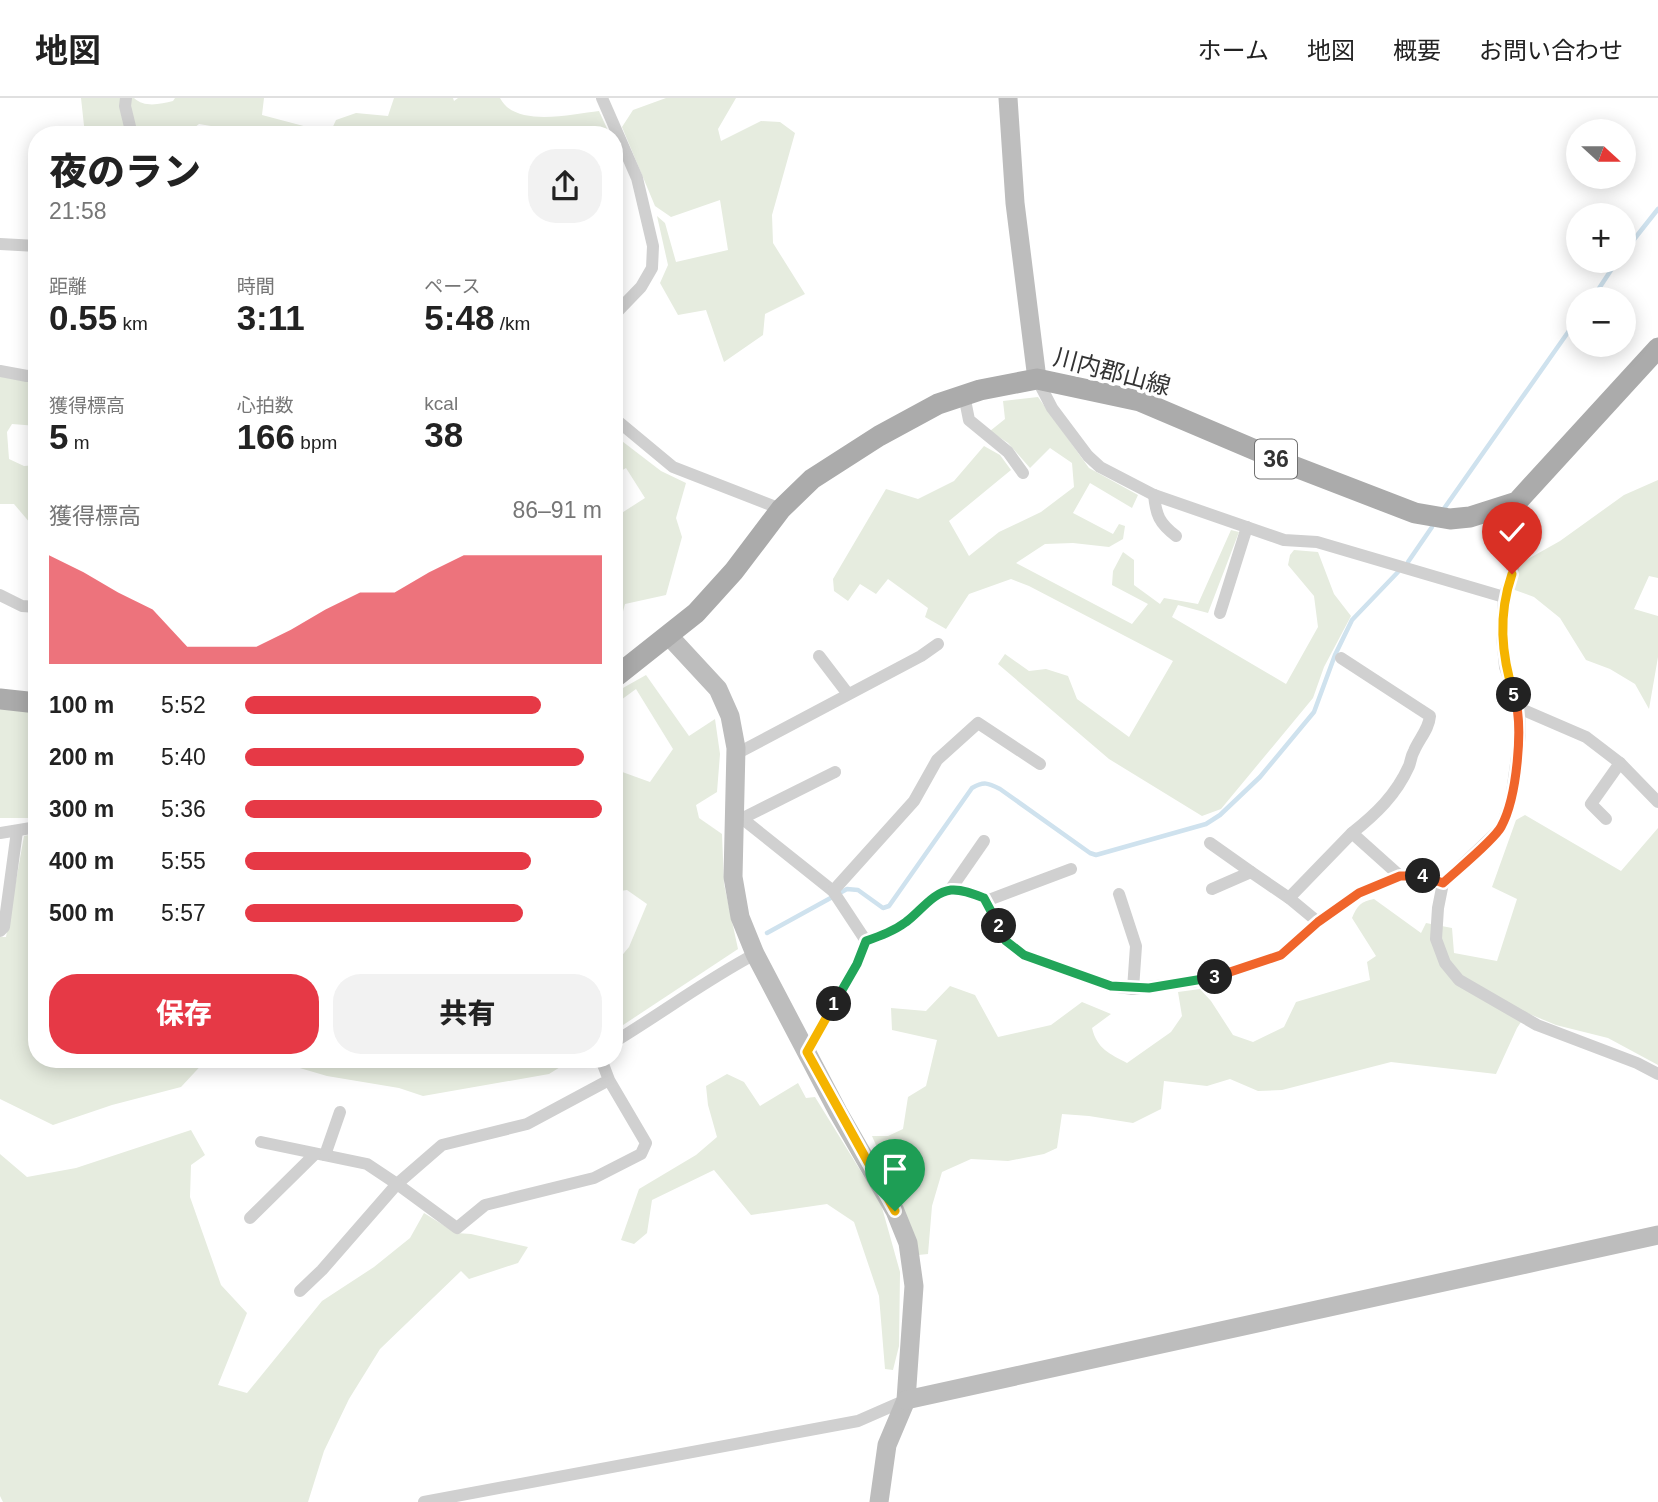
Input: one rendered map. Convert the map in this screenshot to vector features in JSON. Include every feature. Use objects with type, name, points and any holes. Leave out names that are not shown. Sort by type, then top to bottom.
[{"type":"main road","name":"川内郡山線","points":[[623,671],[696,613],[734,571],[781,509],[812,479],[879,436],[938,404],[964,395],[1037,379],[1140,401],[1293,466],[1430,516],[1450,519],[1470,517],[1517,502],[1658,348]]},
{"type":"main road","points":[[0,699],[28,702]]},
{"type":"street","points":[[126,98],[130,126]]},
{"type":"street","points":[[602,98],[614,126]]},
{"type":"street","points":[[1008,98],[1015,203],[1037,379],[1052,408],[1088,456],[1100,467],[1154,495],[1284,540],[1317,542],[1504,597]]},
{"type":"street","points":[[623,146],[637,178],[653,246],[652,268],[641,288],[623,306]]},
{"type":"street","points":[[0,244],[28,246]]},
{"type":"street","points":[[0,371],[28,376]]},
{"type":"street","points":[[964,395],[969,420],[1008,452],[1023,473]]},
{"type":"street","points":[[623,425],[673,467],[781,509]]},
{"type":"street","points":[[1154,495],[1156,515],[1162,526],[1175,536]]},
{"type":"street","points":[[1517,502],[1517,543],[1512,574],[1504,597],[1502,636],[1505,667],[1518,708],[1520,735],[1511,800],[1501,828],[1443,883],[1436,939],[1445,963],[1459,979],[1537,1025],[1637,1063],[1658,1074]]},
{"type":"street","points":[[1220,613],[1247,527]]},
{"type":"street","points":[[0,596],[28,606]]},
{"type":"street","points":[[668,635],[718,689],[730,716],[736,754],[737,816],[733,877],[740,917],[755,954],[895,1211],[908,1243],[914,1286],[906,1400],[887,1445],[879,1502]]},
{"type":"street","points":[[736,754],[921,656],[938,643]]},
{"type":"street","points":[[819,656],[848,694]]},
{"type":"street","points":[[1289,898],[1390,799],[1429,722],[1430,716],[1341,658]]},
{"type":"street","points":[[1518,708],[1586,737],[1620,763],[1658,802]]},
{"type":"street","points":[[834,893],[914,801],[937,760],[978,723],[1040,764]]},
{"type":"street","points":[[1606,819],[1591,804],[1620,763]]},
{"type":"street","points":[[737,816],[835,772]]},
{"type":"street","points":[[737,816],[834,893],[866,941]]},
{"type":"street","points":[[0,833],[28,829]]},
{"type":"street","points":[[0,931],[4,927],[17,831]]},
{"type":"street","points":[[1352,834],[1400,876]]},
{"type":"street","points":[[950,890],[984,841]]},
{"type":"street","points":[[1210,843],[1289,898],[1318,922]]},
{"type":"street","points":[[986,901],[1071,869]]},
{"type":"street","points":[[1212,890],[1251,872]]},
{"type":"street","points":[[807,1052],[857,964],[866,941],[896,929],[933,898],[950,890],[966,891],[984,898],[1006,941],[1024,955],[1111,986],[1133,989],[1205,979],[1281,955],[1318,922],[1359,893],[1400,876],[1420,875],[1443,883]]},
{"type":"street","points":[[1119,894],[1136,946],[1133,989]]},
{"type":"street","points":[[623,1037],[664,1012],[719,973],[755,954]]},
{"type":"street","points":[[261,1142],[367,1164],[457,1228],[485,1205],[594,1178],[641,1154],[646,1143],[604,1068]]},
{"type":"street","points":[[300,1290],[322,1270],[397,1184],[442,1144],[527,1124],[609,1080]]},
{"type":"street","points":[[250,1218],[320,1155],[340,1112]]},
{"type":"street","points":[[424,1502],[858,1421],[906,1400],[1658,1235]]},
{"type":"shaded area","points":[[81,98],[134,98],[153,104],[173,101],[175,98],[264,98],[262,115],[304,126],[199,124],[84,126]]},
{"type":"shaded area","points":[[394,98],[453,98],[454,101],[458,98],[500,98],[507,107],[518,113],[545,117],[599,111],[606,126],[333,126],[336,120],[356,113],[388,116]]},
{"type":"shaded area","points":[[666,98],[736,98],[718,129],[721,141],[761,121],[780,122],[795,133],[772,215],[773,243],[805,294],[765,314],[763,335],[724,362],[706,310],[678,315],[660,283],[668,265],[657,216],[665,223],[676,262],[728,250],[720,200],[671,217],[655,206],[623,129],[633,110]]},
{"type":"shaded area","points":[[0,376],[28,380],[28,425],[12,424],[7,432],[9,459],[28,466],[28,520],[14,504],[0,504]]},
{"type":"shaded area","points":[[1038,397],[1089,468],[1138,495],[1132,508],[1090,483],[1073,513],[1113,534],[1119,524],[1125,526],[1123,539],[1109,547],[1073,543],[1045,544],[1016,563],[1132,624],[1148,604],[1112,585],[1113,571],[1123,552],[1134,560],[1134,585],[1160,604],[1164,598],[1198,604],[1231,530],[1239,532],[1208,613],[1178,605],[1172,617],[1286,684],[1318,627],[1314,596],[1288,565],[1294,550],[1318,552],[1334,594],[1351,616],[1324,667],[1313,698],[1221,809],[1202,816],[1109,759],[998,664],[1005,654],[1029,671],[1046,669],[1068,676],[1077,699],[1129,737],[1173,661],[1011,579],[969,594],[946,629],[925,617],[928,608],[888,579],[876,594],[860,584],[848,601],[834,591],[833,579],[886,489],[918,499],[954,481],[984,446],[1000,455],[1011,470],[949,521],[969,556],[999,532],[1041,512],[1074,487],[1072,463],[1050,448],[1030,468],[1008,443],[990,431],[1005,419],[1003,401]]},
{"type":"shaded area","points":[[623,442],[661,471],[686,483],[676,518],[682,537],[666,595],[625,604],[623,611],[623,512],[645,498],[626,468],[623,470]]},
{"type":"shaded area","points":[[1658,480],[1658,578],[1649,576],[1634,609],[1658,616],[1658,657],[1649,709],[1635,684],[1610,669],[1586,660],[1560,618],[1534,597],[1512,589],[1519,564],[1560,541],[1624,495]]},
{"type":"shaded area","points":[[646,675],[689,736],[715,719],[720,754],[717,792],[696,805],[699,818],[722,834],[724,884],[738,949],[623,1025],[623,954],[629,947],[647,904],[627,890],[623,891],[623,772],[650,782],[673,749],[636,689],[623,698],[623,688]]},
{"type":"shaded area","points":[[0,707],[28,711],[28,818],[0,818]]},
{"type":"shaded area","points":[[1525,815],[1621,871],[1658,828],[1658,1065],[1608,1038],[1556,1025],[1527,1013],[1517,1028],[1496,1074],[1391,1062],[1282,1090],[1258,1091],[1230,1079],[1207,1086],[1164,1081],[1161,1109],[1133,1123],[1062,1114],[1057,1148],[1044,1154],[1008,1161],[971,1159],[942,1172],[932,1206],[928,1254],[918,1255],[900,1200],[872,1136],[888,1136],[903,1129],[908,1097],[926,1086],[937,1040],[892,1030],[891,1008],[926,1011],[950,986],[975,995],[998,1037],[1051,1025],[1082,1002],[1111,1014],[1092,1028],[1094,1035],[1105,1050],[1127,1063],[1171,1032],[1182,1016],[1178,992],[1200,989],[1233,1035],[1253,1042],[1284,1027],[1296,1002],[1370,980],[1367,962],[1376,956],[1352,918],[1358,907],[1366,901],[1374,899],[1421,933],[1426,923],[1452,928],[1454,953],[1497,961],[1517,899],[1492,887],[1516,820]]},
{"type":"shaded area","points":[[28,835],[28,1068],[199,1068],[181,1087],[112,1105],[53,1125],[0,1099],[0,937],[6,937],[24,836]]},
{"type":"shaded area","points":[[300,1068],[559,1068],[549,1074],[423,1096],[399,1088],[327,1076]]},
{"type":"shaded area","points":[[727,1074],[744,1082],[760,1106],[798,1083],[806,1098],[815,1097],[881,1204],[900,1272],[899,1346],[893,1370],[885,1369],[879,1296],[854,1222],[827,1204],[751,1215],[714,1170],[652,1200],[647,1233],[634,1244],[621,1240],[639,1189],[696,1155],[717,1137],[706,1086]]},
{"type":"shaded area","points":[[191,1130],[205,1155],[191,1165],[190,1197],[221,1285],[247,1313],[218,1385],[247,1393],[322,1301],[374,1267],[410,1238],[424,1213],[456,1233],[528,1247],[518,1263],[469,1279],[461,1271],[380,1349],[349,1399],[324,1451],[308,1502],[3,1502],[0,1496],[0,1154],[27,1177],[76,1168]]},
{"type":"waterway","points":[[1636,237],[1658,209]]},
{"type":"waterway","points":[[1600,287],[1609,273]]},
{"type":"waterway","points":[[1443,510],[1566,335]]},
{"type":"waterway","points":[[1408,562],[1432,527]]},
{"type":"waterway","points":[[767,933],[847,889],[858,890],[883,908],[889,906],[972,788],[980,784],[989,784],[1000,789],[1096,855],[1206,824],[1220,815],[1260,777],[1314,712],[1335,655],[1352,620],[1398,572]]},
{"type":"route","points":[[895,1211],[807,1052],[857,964],[866,941],[887,934],[905,923],[933,898],[950,890],[966,891],[984,898],[1006,941],[1024,955],[1111,986],[1149,988],[1205,979],[1281,955],[1318,922],[1359,893],[1400,876],[1420,875],[1443,883],[1501,828],[1511,800],[1520,735],[1518,708],[1505,667],[1502,636],[1504,597],[1512,574]]}]
